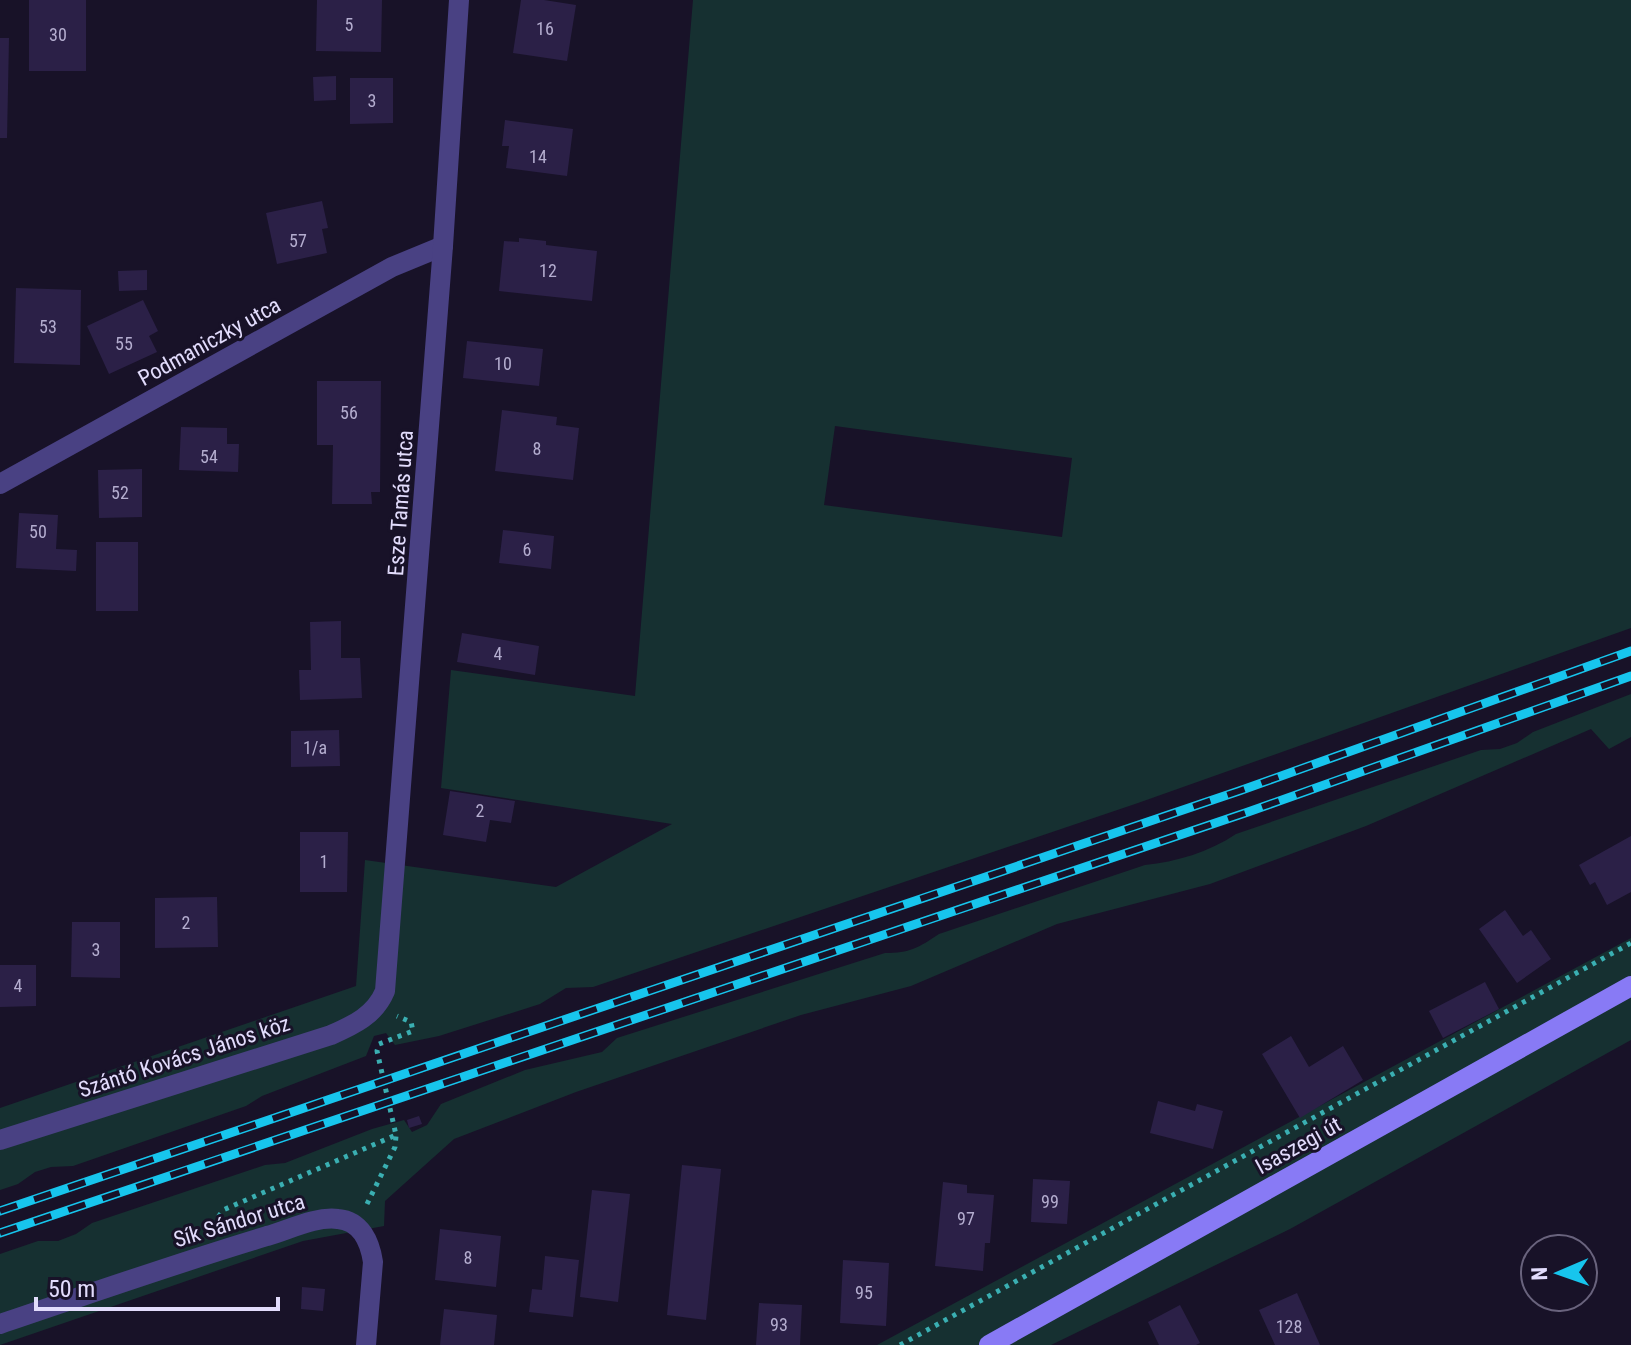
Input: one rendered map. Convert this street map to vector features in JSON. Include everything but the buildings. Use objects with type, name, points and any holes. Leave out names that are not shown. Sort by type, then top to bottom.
[{"type":"main road","name":"Isaszegi út","points":[[989,1345],[1631,986]]},
{"type":"street","name":"Esze Tamás utca","points":[[376,1007],[387,983],[459,0]]},
{"type":"street","name":"Podmaniczky utca","points":[[0,484],[392,267],[443,246]]},
{"type":"street","name":"Szántó Kovács János köz","points":[[0,1140],[331,1035],[361,1020],[376,1007]]},
{"type":"street","name":"Sík Sándor utca","points":[[0,1324],[321,1219],[340,1219],[356,1226],[368,1241],[373,1262],[366,1345]]},
{"type":"path","points":[[900,1345],[1631,943]]},
{"type":"path","points":[[373,1191],[395,1147],[396,1135],[377,1051],[379,1044],[413,1031],[411,1022],[376,1007]]},
{"type":"path","points":[[210,1254],[214,1222],[223,1210],[396,1135]]},
{"type":"green space","points":[[693,0],[1631,0],[1631,628],[1138,803],[593,987],[566,988],[540,1004],[439,1036],[395,1045],[386,1033],[374,1036],[366,1056],[262,1096],[246,1106],[73,1166],[51,1167],[35,1172],[18,1184],[0,1190],[0,1108],[356,986],[365,860],[556,887],[672,824],[441,788],[451,670],[635,696]],"holes":[[[835,426],[1072,458],[1062,537],[824,505]]]},
{"type":"green space","points":[[1631,694],[1631,737],[1609,749],[1591,729],[1366,826],[1210,884],[1057,924],[911,986],[801,1015],[576,1092],[454,1139],[385,1201],[384,1226],[303,1241],[0,1345],[0,1254],[38,1241],[58,1241],[92,1223],[265,1165],[285,1163],[372,1129],[404,1120],[412,1132],[427,1125],[441,1104],[525,1070],[602,1052],[617,1038],[885,953],[908,951],[939,934],[1145,865],[1192,855],[1236,834],[1481,750],[1500,749],[1517,743],[1533,732]]},
{"type":"green space","points":[[1631,938],[1631,1040],[1290,1229],[1051,1345],[877,1345]]},
{"type":"railway","points":[[0,1211],[1239,791],[1631,651]]},
{"type":"railway","points":[[0,1233],[1248,812],[1631,676]]}]
